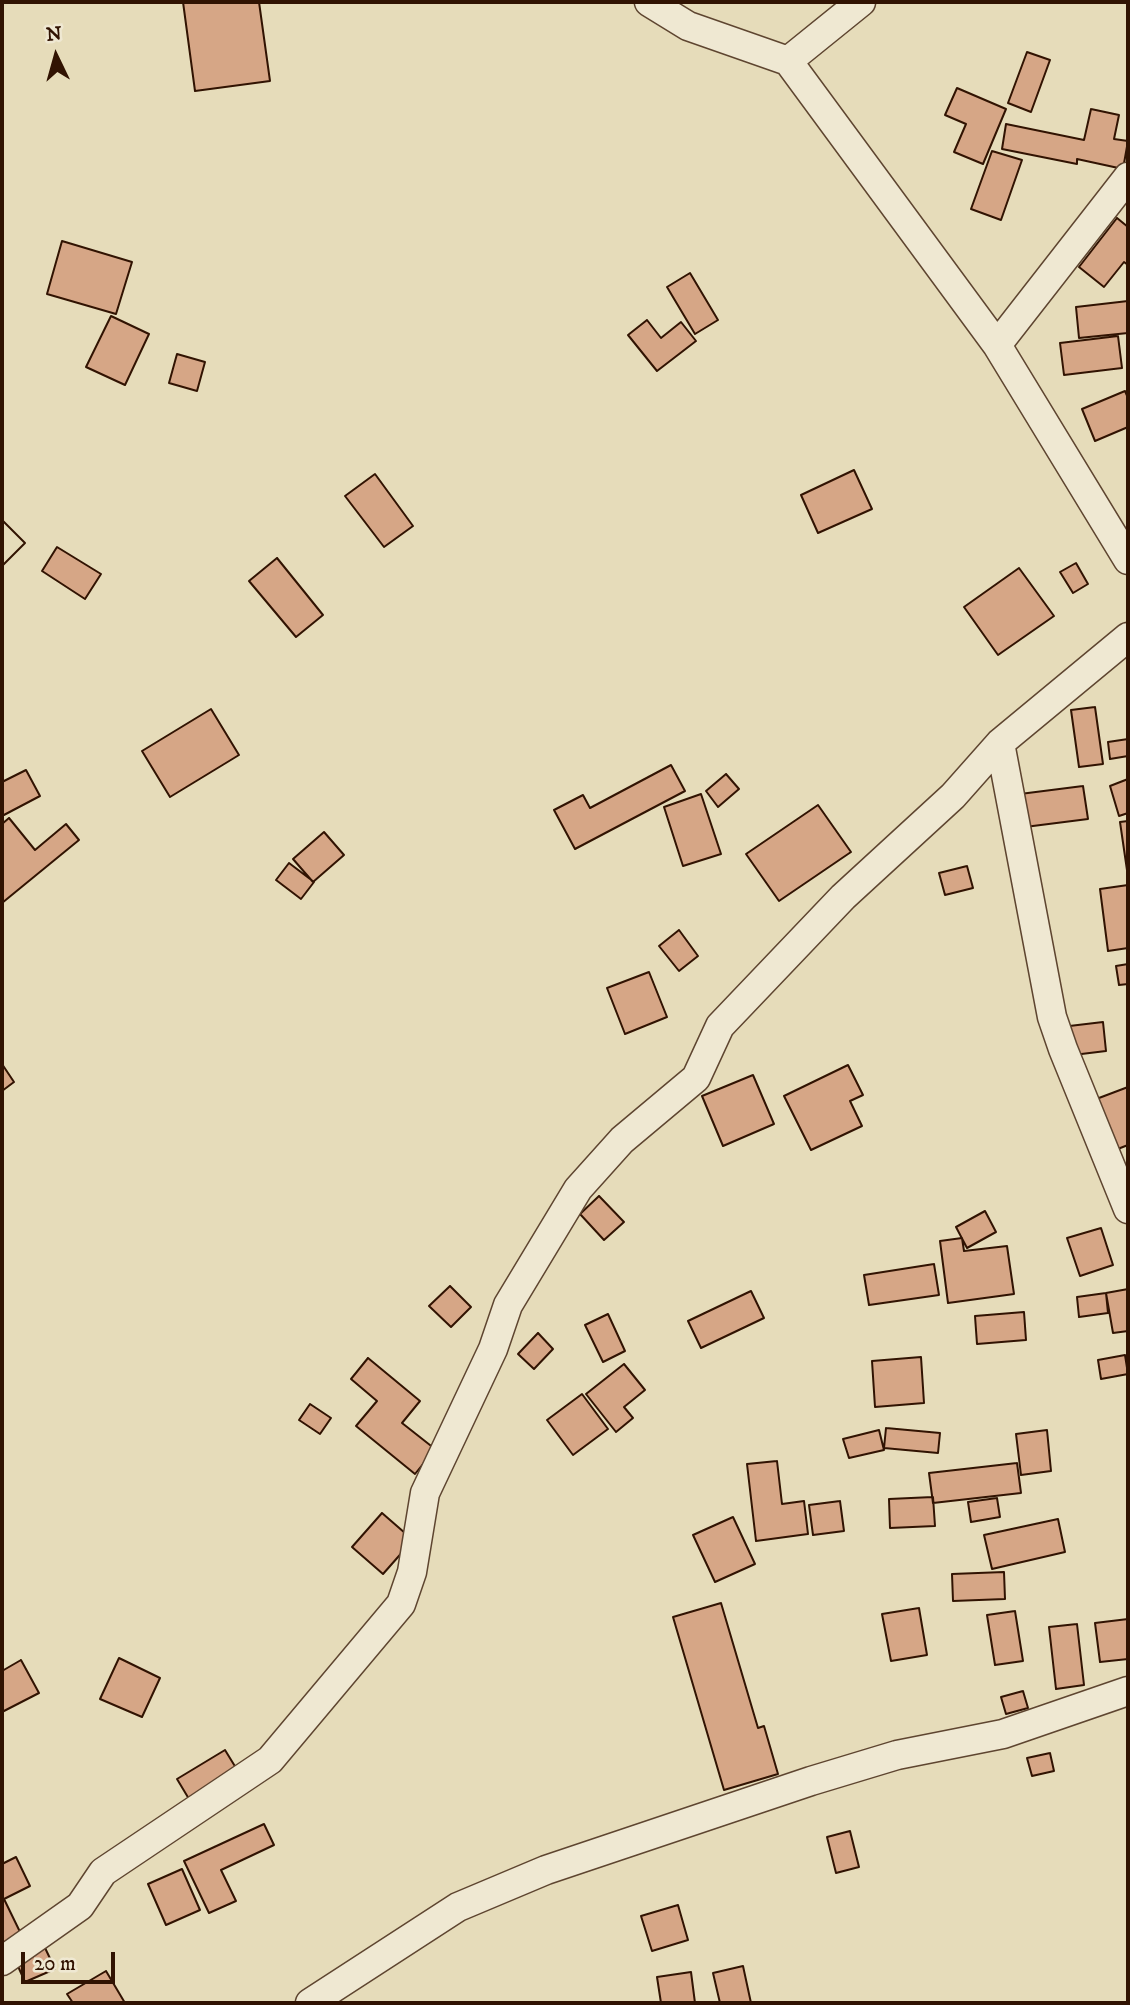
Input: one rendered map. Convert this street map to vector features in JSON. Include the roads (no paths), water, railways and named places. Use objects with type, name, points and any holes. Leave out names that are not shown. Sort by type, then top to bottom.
[{"type":"street","points":[[649,2],[688,26],[788,61],[997,345],[1128,560]]},
{"type":"street","points":[[788,61],[861,2]]},
{"type":"street","points":[[997,345],[1128,177]]},
{"type":"street","points":[[2,1961],[80,1906],[103,1872],[270,1760],[401,1604],[412,1572],[425,1493],[493,1349],[508,1305],[578,1189],[622,1140],[696,1078],[720,1027],[844,897],[953,796],[1000,743],[1128,637]]},
{"type":"street","points":[[1000,743],[1052,1017],[1128,1209]]},
{"type":"street","points":[[310,2003],[458,1907],[546,1870],[897,1755],[1003,1734],[1128,1691]]}]
